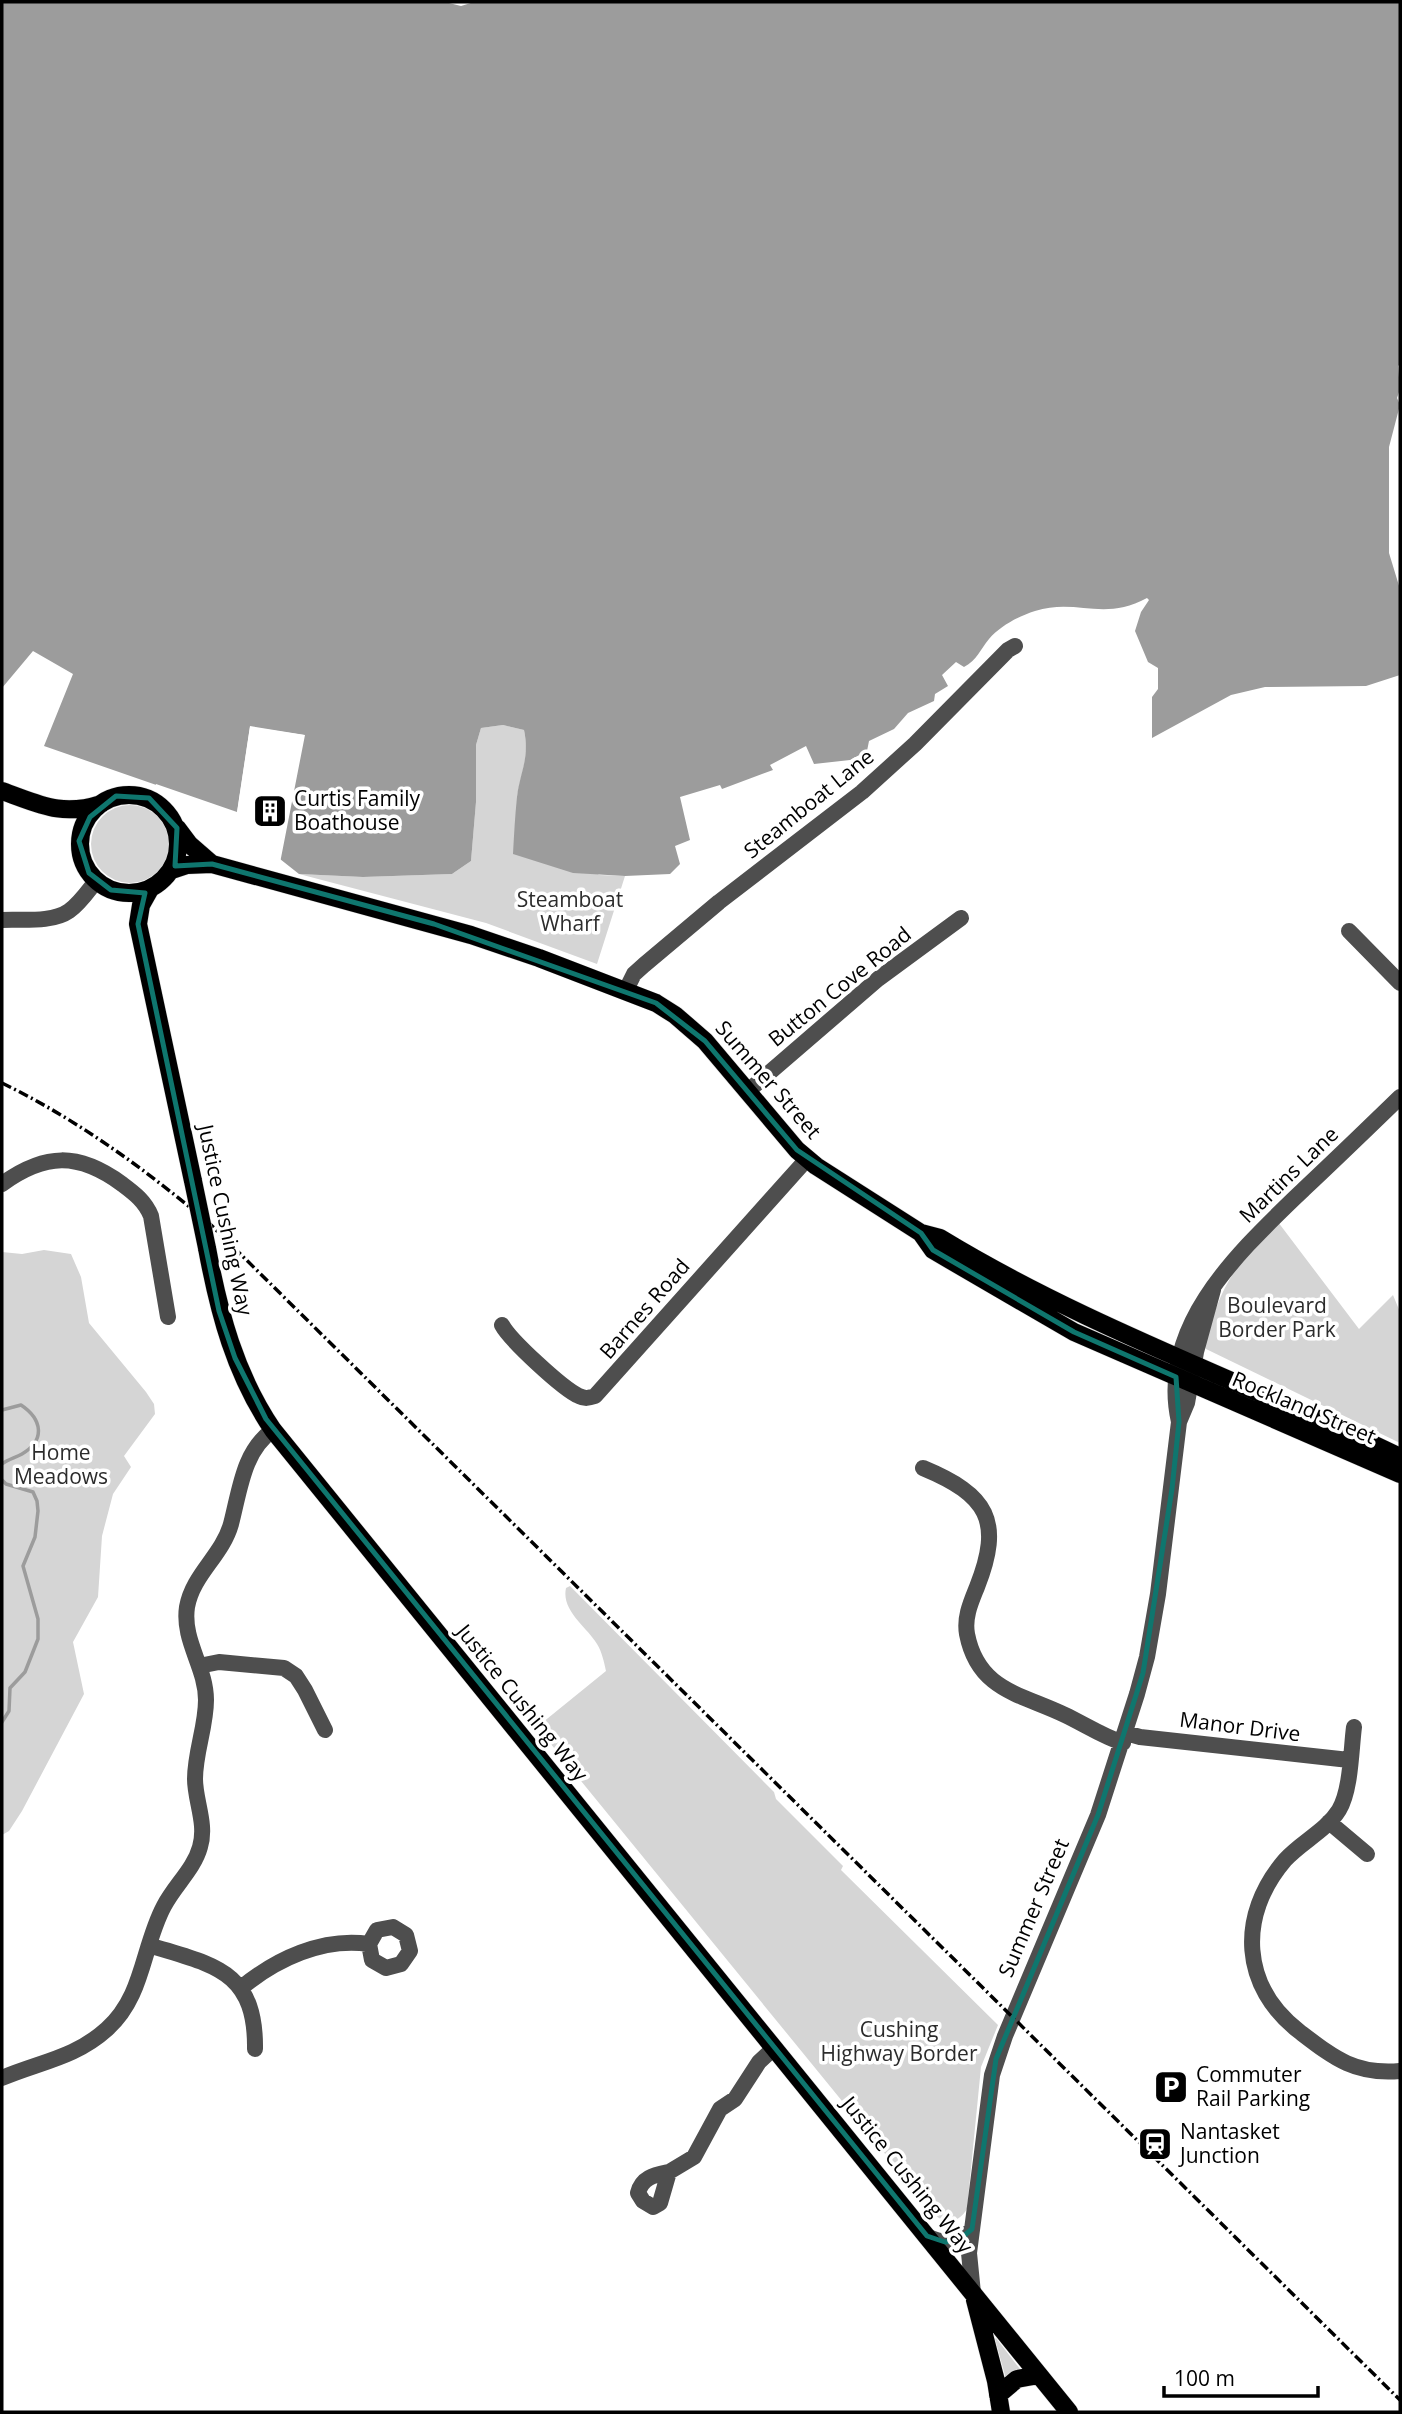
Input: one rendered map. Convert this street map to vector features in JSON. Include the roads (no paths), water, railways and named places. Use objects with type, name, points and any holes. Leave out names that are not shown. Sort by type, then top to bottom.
[{"type":"main road","points":[[2,792],[55,810],[85,809],[122,794],[149,798],[166,810],[177,828],[178,844],[172,870],[163,881],[150,889],[132,892],[104,886],[81,857],[74,828],[55,810]]},
{"type":"main road","points":[[79,841],[90,817],[101,804]]},
{"type":"main road","name":"Summer Street","points":[[177,828],[188,844],[212,864]]},
{"type":"main road","name":"Summer Street","points":[[172,870],[187,865],[212,864],[471,935],[626,990],[664,1008],[686,1023],[722,1059],[786,1138],[807,1159],[921,1233],[940,1238],[1063,1306],[1186,1360]]},
{"type":"main road","name":"Justice Cushing Way","points":[[104,886],[138,924],[217,1301],[229,1345],[249,1390],[273,1430],[1069,2412]]},
{"type":"main road","points":[[138,924],[141,905],[150,889]]},
{"type":"main road","name":"Summer Street","points":[[921,1233],[933,1250],[1021,1303],[1074,1332],[1183,1380]]},
{"type":"main road","name":"Rockland Street","points":[[1186,1360],[1313,1415],[1400,1457]]},
{"type":"main road","name":"Rockland Street","points":[[1183,1380],[1400,1474]]},
{"type":"main road","name":"Summer Street","points":[[973,2293],[1000,2403]]},
{"type":"main road","points":[[1000,2403],[1017,2379],[1039,2375]]},
{"type":"street","name":"Steamboat Lane","points":[[626,990],[634,974],[719,902],[862,792],[1015,646]]},
{"type":"street","points":[[2,920],[52,917],[65,913],[104,886]]},
{"type":"street","name":"Button Cove Road","points":[[748,1091],[877,979],[961,918]]},
{"type":"street","points":[[1349,931],[1400,983]]},
{"type":"street","name":"Martins Lane","points":[[1186,1360],[1213,1290],[1250,1241],[1400,1097]]},
{"type":"street","points":[[2,1184],[33,1166],[67,1159],[88,1164],[128,1189],[146,1205],[151,1216],[168,1317]]},
{"type":"street","name":"Barnes Road","points":[[502,1325],[513,1340],[572,1391],[584,1398],[595,1396],[807,1159]]},
{"type":"street","name":"Summer Street","points":[[973,2293],[969,2253],[987,2099],[996,2059],[1098,1815],[1143,1673],[1153,1625],[1179,1422],[1187,1403],[1183,1380],[1186,1360]]},
{"type":"street","points":[[2,2078],[61,2058],[107,2030],[119,2017],[140,1976],[164,1905],[193,1863],[202,1840],[195,1778],[206,1697],[187,1628],[187,1609],[198,1578],[226,1539],[251,1452],[258,1441],[273,1430]]},
{"type":"street","name":"Manor Drive","points":[[923,1468],[953,1481],[970,1493],[980,1505],[989,1528],[988,1558],[969,1609],[966,1626],[970,1643],[980,1664],[997,1684],[1020,1698],[1063,1714],[1097,1732],[1124,1738],[1140,1737],[1349,1760]]},
{"type":"street","points":[[199,1666],[219,1662],[276,1665],[284,1668],[299,1681],[326,1730]]},
{"type":"street","points":[[1353,1727],[1344,1798],[1329,1822],[1284,1862],[1264,1892],[1256,1913],[1252,1950],[1258,1980],[1264,1994],[1278,2013],[1328,2053],[1349,2065],[1365,2071],[1400,2071]]},
{"type":"street","points":[[1329,1822],[1367,1854]]},
{"type":"street","points":[[241,1988],[277,1965],[313,1947],[347,1941],[369,1944]]},
{"type":"street","points":[[149,1945],[220,1970],[241,1988],[253,2015],[255,2049]]},
{"type":"street","points":[[669,2172],[694,2157],[720,2109],[735,2099],[759,2062],[774,2048]]},
{"type":"street","points":[[927,2236],[936,2241],[953,2242],[972,2229]]},
{"type":"waterway","points":[[2,1410],[21,1405],[33,1417],[38,1430],[38,1436],[30,1448],[2,1464]]},
{"type":"waterway","points":[[2,1480],[6,1484],[33,1492],[38,1511],[35,1537],[23,1566],[38,1619],[38,1639],[25,1672],[10,1688],[9,1711],[2,1722]]},
{"type":"railway","points":[[2,1083],[84,1129],[161,1184],[210,1224],[1400,2400]]},
{"type":"place","name":"Curtis Family Boathouse","points":[[270,811]]},
{"type":"place","name":"Commuter Rail Parking","points":[[1171,2087]]},
{"type":"place","name":"Nantasket Junction","points":[[1155,2144]]},
{"type":"park label","name":"Steamboat Wharf","points":[[570,912]]},
{"type":"park label","name":"Boulevard Border Park","points":[[1277,1318]]},
{"type":"park label","name":"Home Meadows","points":[[61,1465]]},
{"type":"park label","name":"Cushing Highway Border","points":[[899,2042]]}]
